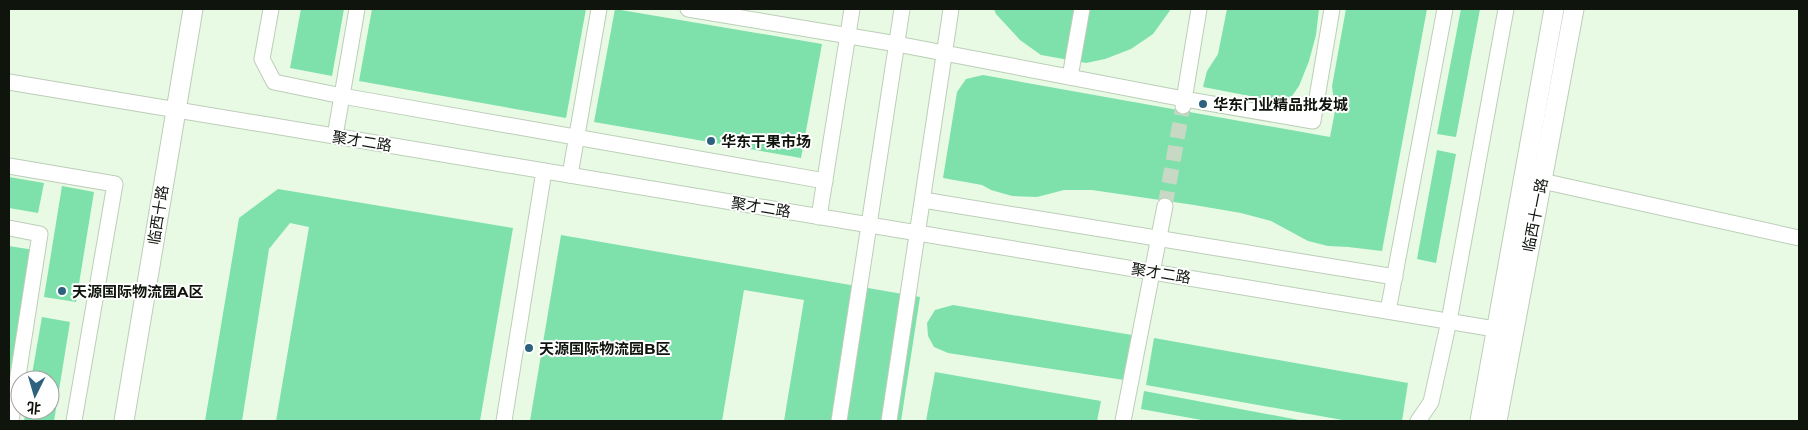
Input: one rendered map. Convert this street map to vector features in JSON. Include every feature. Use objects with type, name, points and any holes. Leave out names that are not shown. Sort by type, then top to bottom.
[{"type":"main road","name":"临西十路","points":[[124,421],[193,9]]},
{"type":"main road","name":"临西十一路","points":[[1497,421],[1505,331],[1554,9]]},
{"type":"main road","name":"临西十一路","points":[[1480,421],[1505,331],[1542,180],[1574,9]]},
{"type":"street","points":[[271,9],[262,59],[274,82],[342,96],[825,181]]},
{"type":"street","points":[[335,136],[357,9]]},
{"type":"street","points":[[570,175],[599,9]]},
{"type":"street","points":[[688,9],[720,12],[945,53],[1070,77],[1183,102],[1313,121],[1332,9]]},
{"type":"street","points":[[819,217],[852,9]]},
{"type":"street","points":[[839,421],[902,9]]},
{"type":"street","points":[[889,421],[951,9]]},
{"type":"street","points":[[1070,77],[1082,9]]},
{"type":"street","points":[[1183,102],[1200,9]]},
{"type":"street","points":[[1388,311],[1445,9]]},
{"type":"street","points":[[1418,421],[1431,402],[1449,321],[1506,9]]},
{"type":"street","name":"聚才二路","points":[[9,82],[1505,331]]},
{"type":"street","points":[[9,166],[116,184],[74,421]]},
{"type":"street","points":[[504,421],[544,171]]},
{"type":"street","points":[[1542,180],[1799,238]]},
{"type":"street","points":[[923,200],[1395,277]]},
{"type":"street","points":[[1124,421],[1165,206]]},
{"type":"street","points":[[9,228],[40,234],[14,363],[11,421]]},
{"type":"building","points":[[301,9],[344,9],[332,76],[290,68]]},
{"type":"building","points":[[372,9],[586,9],[566,118],[359,81]]},
{"type":"building","points":[[615,9],[822,44],[801,158],[594,122]]},
{"type":"building","points":[[994,9],[1171,9],[1153,34],[1131,49],[1105,59],[1086,63],[1041,55],[1020,40],[996,14]]},
{"type":"building","points":[[1227,9],[1319,9],[1316,35],[1309,61],[1299,86],[1287,103],[1203,87],[1207,71],[1218,54]]},
{"type":"building","points":[[1346,9],[1427,9],[1382,251],[1328,246],[1308,241],[1271,221],[1241,213],[1194,205],[1092,190],[1064,190],[1037,197],[1012,196],[991,190],[982,185],[943,178],[957,92],[966,79],[983,75],[1330,137],[1335,111],[1346,113],[1334,102],[1332,86]]},
{"type":"building","points":[[1461,9],[1480,9],[1456,137],[1437,134]]},
{"type":"building","points":[[1437,150],[1456,154],[1436,263],[1417,259]]},
{"type":"building","points":[[9,177],[44,183],[38,213],[9,208]]},
{"type":"building","points":[[62,186],[94,192],[76,302],[44,297]]},
{"type":"building","points":[[278,189],[513,228],[480,421],[276,421],[309,227],[290,223],[269,249],[242,421],[205,421],[239,218]]},
{"type":"building","points":[[561,235],[920,297],[901,421],[784,421],[804,300],[744,290],[722,421],[530,421]]},
{"type":"building","points":[[9,246],[34,250],[13,370],[10,370],[9,394]]},
{"type":"building","points":[[953,305],[1132,335],[1124,380],[948,353],[934,347],[928,336],[927,323],[935,310]]},
{"type":"building","points":[[42,317],[70,322],[60,384],[60,370],[33,370]]},
{"type":"building","points":[[1154,338],[1408,383],[1402,421],[1348,421],[1146,385]]},
{"type":"building","points":[[935,372],[1101,401],[1097,421],[926,421]]},
{"type":"building","points":[[1144,391],[1299,421],[1207,421],[1141,409]]},
{"type":"building","points":[[24,420],[54,420],[54,421]]},
{"type":"tunnel","points":[[1165,206],[1183,106]]},
{"type":"place","name":"华东门业精品批发城","points":[[1203,104]]},
{"type":"place","name":"华东干果市场","points":[[711,141]]},
{"type":"place","name":"天源国际物流园A区","points":[[62,291]]},
{"type":"place","name":"天源国际物流园B区","points":[[529,348]]}]
